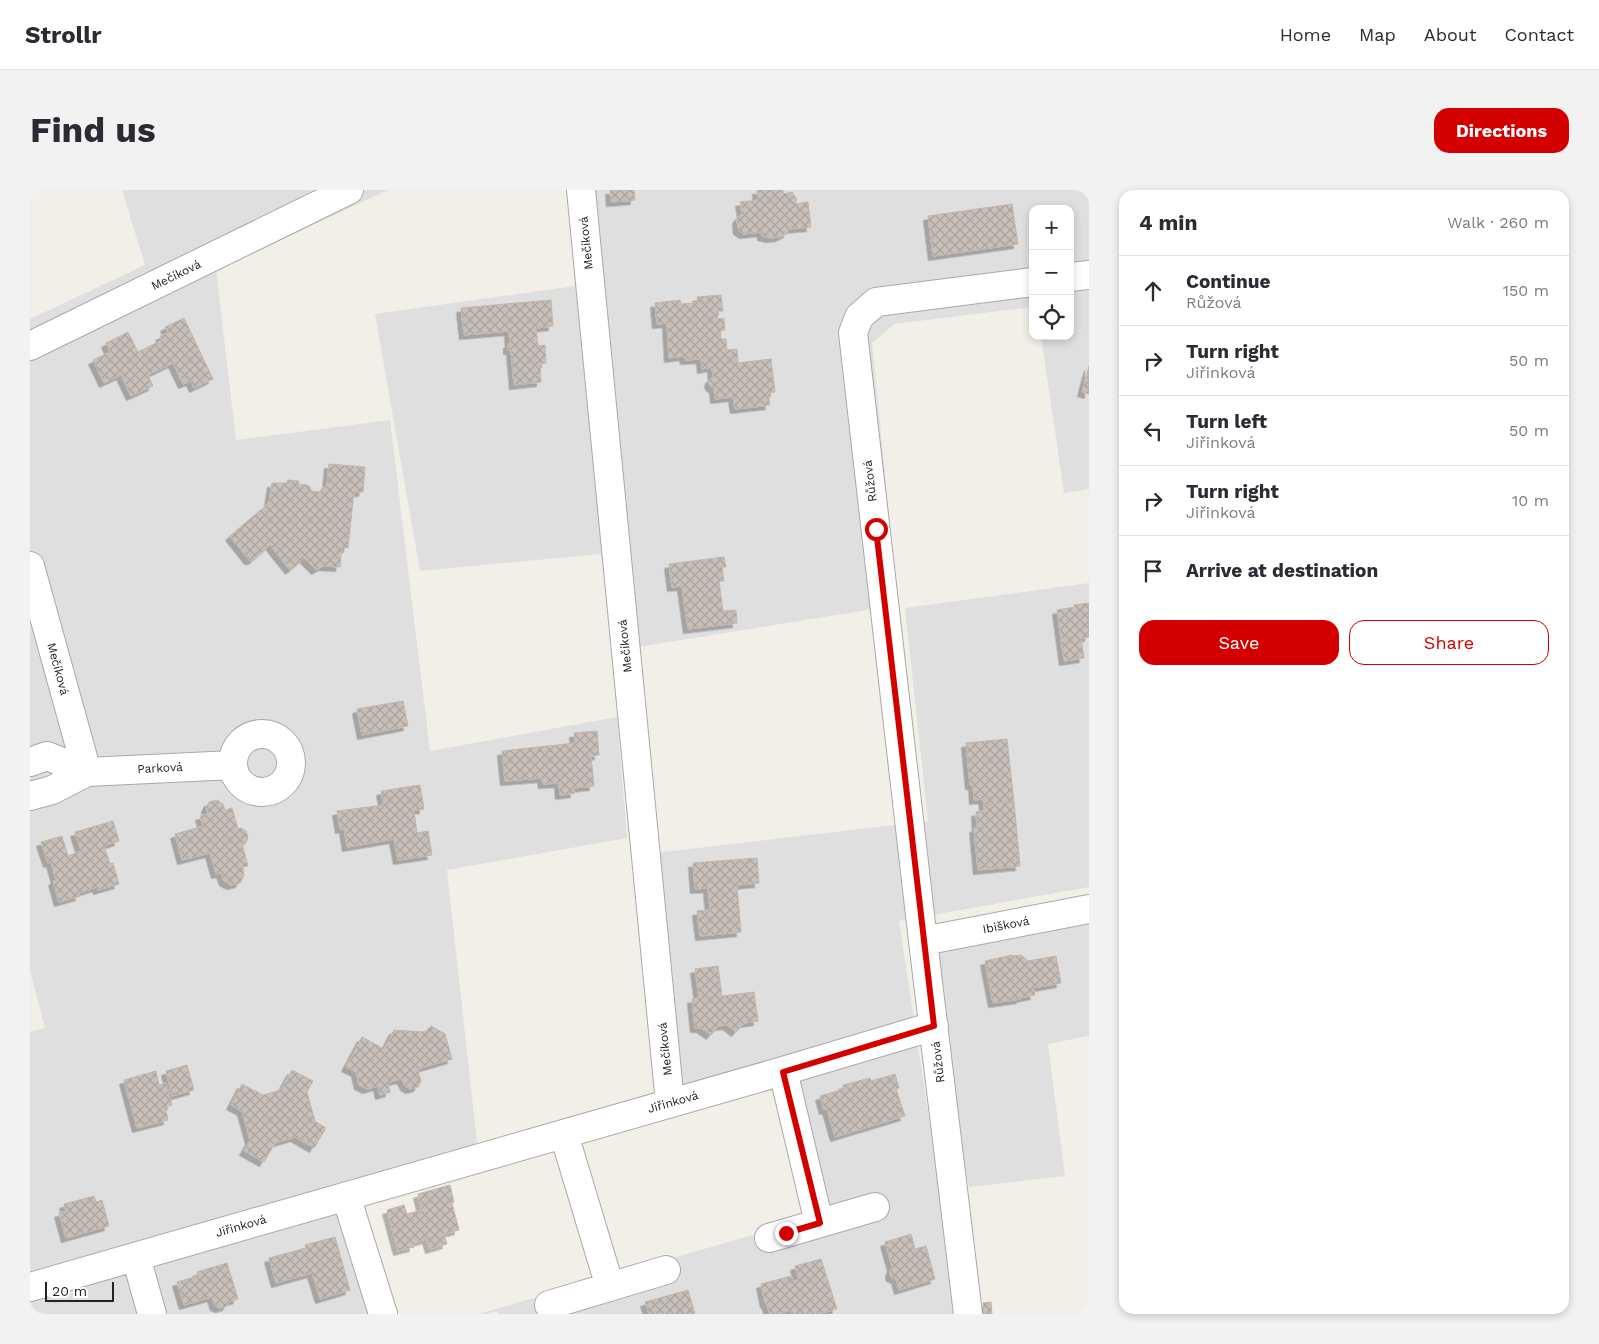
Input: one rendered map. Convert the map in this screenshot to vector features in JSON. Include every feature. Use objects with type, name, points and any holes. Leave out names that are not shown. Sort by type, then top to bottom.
[{"type":"street","name":"Mečíková","points":[[30,346],[349,190]]},
{"type":"street","name":"Mečíková","points":[[581,190],[670,1103]]},
{"type":"street","points":[[1074,276],[1089,274]]},
{"type":"street","name":"Růžová","points":[[967,1308],[854,333],[859,317],[876,302],[1029,283]]},
{"type":"street","name":"Mečíková","points":[[30,566],[87,772]]},
{"type":"street","name":"Parková","points":[[30,762],[47,756],[87,772]]},
{"type":"street","name":"Parková","points":[[30,796],[52,790],[87,772],[233,765]]},
{"type":"street","name":"Ibišková","points":[[923,941],[1089,909]]},
{"type":"street","name":"Jiřinková","points":[[30,1287],[783,1072],[934,1026]]},
{"type":"street","points":[[783,1072],[820,1223]]},
{"type":"street","points":[[564,1134],[610,1287]]},
{"type":"street","points":[[346,1196],[383,1314]]},
{"type":"street","points":[[769,1238],[874,1206]]},
{"type":"street","points":[[136,1257],[152,1314]]},
{"type":"street","points":[[549,1305],[666,1270]]},
{"type":"shaded area","points":[[122,190],[388,190],[216,270],[236,440],[390,420],[430,751],[617,717],[627,838],[447,870],[480,1170],[343,1213],[368,1314],[30,1314],[30,1032],[45,1028],[30,971],[30,319],[145,265]]},
{"type":"shaded area","points":[[568,190],[1089,190],[1089,489],[1064,493],[1042,340],[1074,340],[1074,205],[1029,205],[1029,307],[894,324],[872,343],[898,605],[613,651],[601,554],[420,571],[375,314],[575,286]]},
{"type":"shaded area","points":[[1089,583],[1089,887],[899,921],[940,1191],[954,1314],[498,1314],[497,1311],[488,1314],[478,1314],[819,1216],[784,1072],[682,1103],[655,853],[928,821],[905,608]]},
{"type":"shaded area","points":[[1089,896],[1089,1036],[1048,1044],[1065,1176],[969,1187],[912,928]]},
{"type":"building","points":[[610,190],[634,190],[635,200],[611,202]]},
{"type":"building","points":[[757,190],[783,190],[783,194],[792,192],[797,199],[795,204],[808,202],[811,227],[787,229],[788,233],[780,237],[771,238],[762,236],[762,232],[744,234],[738,230],[737,219],[742,213],[740,202],[758,200]]},
{"type":"building","points":[[1012,204],[1018,244],[933,256],[928,216]]},
{"type":"building","points":[[721,295],[723,311],[717,311],[718,319],[724,318],[725,330],[720,331],[721,339],[726,339],[727,350],[737,349],[738,363],[771,359],[775,392],[768,393],[770,405],[735,409],[733,397],[715,399],[714,388],[709,383],[713,377],[712,367],[702,369],[701,359],[685,360],[684,356],[669,358],[667,323],[657,324],[655,303],[680,300],[681,304],[698,303],[697,297]]},
{"type":"building","points":[[551,300],[553,326],[536,328],[538,346],[545,345],[546,363],[540,364],[541,382],[514,385],[511,350],[508,350],[508,344],[510,344],[509,331],[464,335],[461,308]]},
{"type":"building","points":[[184,318],[213,379],[194,388],[191,381],[183,384],[173,363],[148,375],[153,386],[131,396],[121,375],[104,383],[93,360],[110,352],[106,343],[128,332],[138,352],[162,340],[160,336],[168,333],[165,327]]},
{"type":"building","points":[[1089,366],[1089,394],[1082,392]]},
{"type":"building","points":[[329,464],[365,467],[363,492],[354,492],[348,548],[342,547],[340,567],[323,566],[316,570],[304,558],[290,570],[270,545],[253,560],[249,560],[230,536],[269,503],[272,483],[287,483],[288,480],[299,481],[298,484],[307,485],[311,491],[320,492],[322,488],[327,487]]},
{"type":"building","points":[[724,557],[726,567],[722,567],[724,581],[719,581],[723,611],[736,610],[737,623],[688,629],[682,586],[672,587],[669,564]]},
{"type":"building","points":[[1089,603],[1089,637],[1081,638],[1084,658],[1064,661],[1057,610]]},
{"type":"building","points":[[403,701],[408,726],[362,735],[357,709]]},
{"type":"building","points":[[597,731],[599,755],[591,756],[594,786],[574,788],[575,793],[560,795],[559,783],[543,784],[542,778],[505,781],[502,751],[575,743],[574,733]]},
{"type":"building","points":[[1007,739],[1014,802],[984,805],[983,799],[974,800],[973,785],[970,785],[966,743]]},
{"type":"building","points":[[420,785],[424,809],[414,810],[417,833],[428,831],[432,855],[398,860],[394,839],[347,847],[344,828],[340,829],[337,811],[384,805],[381,791]]},
{"type":"building","points":[[217,800],[223,804],[225,810],[232,808],[238,829],[241,828],[246,831],[248,838],[245,844],[242,844],[248,866],[242,867],[244,875],[240,883],[231,885],[224,881],[221,873],[216,874],[210,853],[182,860],[175,834],[203,826],[200,816],[208,814],[206,808],[209,802]]},
{"type":"building","points":[[1014,802],[1020,866],[978,870],[974,828],[977,828],[976,812],[984,811],[984,805]]},
{"type":"building","points":[[113,821],[119,841],[104,846],[110,864],[113,863],[119,884],[98,890],[97,887],[79,893],[80,896],[59,902],[53,881],[56,880],[51,862],[48,863],[41,842],[62,836],[68,856],[81,851],[75,832]]},
{"type":"building","points":[[757,858],[759,883],[737,885],[741,932],[700,936],[697,911],[710,910],[708,888],[695,889],[693,863]]},
{"type":"building","points":[[1021,955],[1028,961],[1056,956],[1061,983],[1033,988],[1035,995],[993,1003],[985,961]]},
{"type":"building","points":[[718,966],[722,996],[754,992],[758,1021],[744,1023],[736,1032],[727,1025],[718,1026],[711,1035],[701,1028],[695,1028],[692,999],[699,998],[695,969]]},
{"type":"building","points":[[431,1026],[445,1034],[452,1059],[421,1068],[418,1071],[421,1081],[418,1087],[410,1089],[400,1079],[388,1083],[390,1092],[380,1095],[378,1086],[367,1089],[359,1085],[356,1072],[346,1067],[362,1037],[384,1049],[394,1030],[425,1032]]},
{"type":"building","points":[[187,1065],[194,1090],[172,1096],[166,1071]]},
{"type":"building","points":[[292,1070],[313,1081],[307,1092],[315,1121],[326,1128],[314,1148],[295,1137],[275,1143],[264,1162],[244,1151],[250,1140],[242,1111],[231,1105],[242,1084],[263,1095],[281,1090]]},
{"type":"building","points":[[156,1071],[159,1085],[166,1083],[172,1105],[165,1107],[168,1120],[137,1128],[124,1080]]},
{"type":"building","points":[[895,1074],[899,1088],[896,1089],[905,1116],[835,1137],[827,1109],[824,1110],[820,1096],[844,1089],[843,1085],[870,1078],[871,1081]]},
{"type":"building","points":[[450,1185],[454,1202],[452,1203],[459,1230],[444,1234],[447,1244],[430,1249],[427,1239],[413,1243],[414,1247],[398,1251],[387,1210],[404,1205],[407,1214],[422,1210],[418,1194]]},
{"type":"building","points":[[94,1196],[96,1202],[102,1200],[109,1226],[66,1238],[59,1213],[66,1211],[64,1204]]},
{"type":"building","points":[[911,1234],[915,1249],[926,1246],[935,1279],[899,1290],[896,1279],[891,1277],[892,1267],[885,1242]]},
{"type":"building","points":[[335,1237],[350,1290],[320,1299],[312,1273],[276,1283],[269,1258],[306,1248],[305,1245]]},
{"type":"building","points":[[821,1259],[837,1309],[818,1314],[792,1314],[791,1310],[779,1314],[770,1314],[765,1303],[761,1284],[791,1276],[793,1281],[799,1279],[795,1266]]},
{"type":"building","points":[[227,1263],[238,1299],[220,1308],[215,1306],[212,1297],[184,1305],[177,1282],[198,1276],[197,1272]]},
{"type":"building","points":[[688,1290],[695,1314],[649,1314],[645,1302]]},
{"type":"building","points":[[991,1302],[992,1314],[984,1314],[983,1303]]},
{"type":"route","points":[[786,1233],[820,1223],[783,1072],[934,1026],[876,529]]}]
